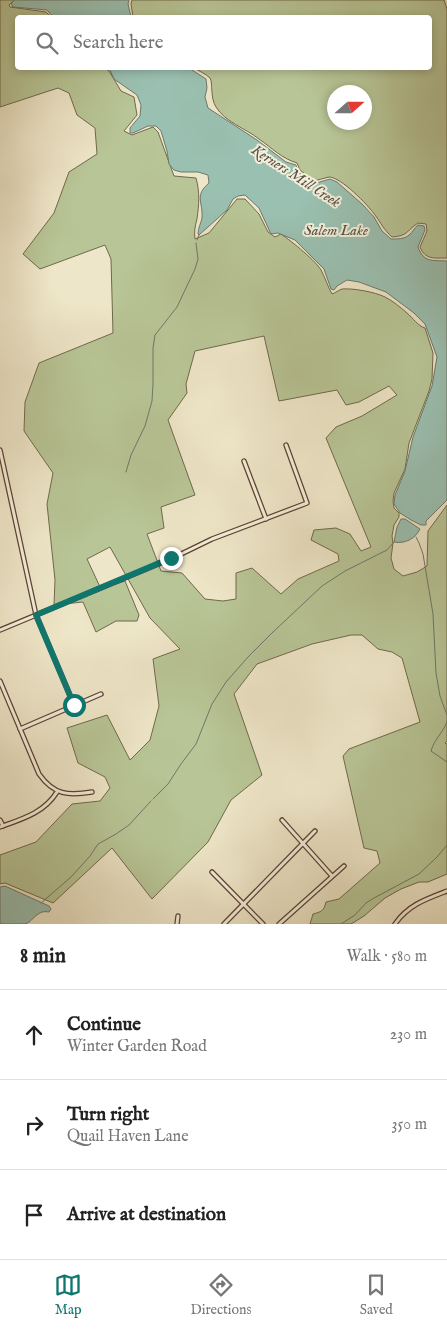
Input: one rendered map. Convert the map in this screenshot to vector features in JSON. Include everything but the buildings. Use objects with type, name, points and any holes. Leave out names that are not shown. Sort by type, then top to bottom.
[{"type":"street","points":[[0,630],[172,558],[212,539],[307,503],[286,445]]},
{"type":"street","points":[[0,450],[36,615],[74,705]]},
{"type":"street","points":[[244,462],[266,519]]},
{"type":"street","points":[[0,681],[39,774],[45,782],[57,792],[76,795],[92,792]]},
{"type":"street","points":[[20,729],[101,694]]},
{"type":"street","points":[[0,820],[1,827],[27,818],[42,809],[57,792]]},
{"type":"street","points":[[282,820],[332,876]]},
{"type":"street","points":[[224,924],[315,831]]},
{"type":"street","points":[[279,924],[344,866]]},
{"type":"street","points":[[212,872],[263,924]]},
{"type":"street","points":[[395,924],[416,903],[447,891]]},
{"type":"street","points":[[178,916],[178,924]]},
{"type":"shaded area","points":[[0,0],[14,0],[9,5],[10,7],[46,12],[49,15],[15,15],[15,70],[108,70],[121,91],[134,97],[137,115],[124,131],[132,135],[153,127],[158,132],[174,176],[196,178],[199,198],[195,239],[209,233],[237,199],[245,199],[259,214],[268,232],[275,237],[281,234],[320,268],[332,294],[342,289],[347,289],[381,295],[396,304],[425,328],[433,353],[432,379],[409,443],[405,469],[394,493],[394,508],[399,513],[399,517],[394,525],[391,558],[394,569],[403,576],[417,572],[427,566],[428,531],[447,505],[447,741],[445,743],[447,744],[447,874],[428,882],[419,882],[401,889],[385,898],[364,916],[351,924],[310,924],[313,914],[322,911],[326,902],[339,899],[380,863],[377,851],[364,848],[343,756],[349,749],[420,722],[402,658],[392,652],[378,649],[362,635],[351,635],[312,644],[257,664],[234,694],[262,775],[231,800],[208,842],[152,899],[112,848],[53,903],[5,883],[0,884],[0,855],[36,842],[72,804],[100,801],[110,788],[105,777],[78,763],[67,728],[107,715],[130,760],[150,740],[159,706],[153,659],[180,649],[150,618],[110,547],[87,559],[101,589],[125,581],[139,615],[137,621],[116,621],[96,632],[83,602],[54,605],[55,580],[47,504],[53,473],[24,431],[25,402],[39,363],[113,333],[111,259],[105,245],[40,269],[23,254],[54,213],[69,172],[97,154],[95,128],[77,115],[69,93],[58,88],[0,107]],"holes":[[[264,336],[279,401],[337,390],[346,405],[359,402],[389,386],[397,395],[362,416],[336,427],[326,438],[371,547],[361,551],[350,534],[336,528],[314,530],[311,540],[338,554],[339,561],[298,579],[281,594],[252,568],[236,573],[236,599],[223,601],[205,599],[182,573],[161,571],[147,534],[164,528],[161,507],[195,495],[168,420],[187,393],[186,384],[195,351]]]},
{"type":"shaded area","points":[[132,0],[444,0],[447,9],[447,258],[431,257],[422,251],[420,247],[427,231],[426,224],[418,223],[404,234],[392,237],[367,205],[354,192],[334,178],[329,177],[314,181],[300,170],[297,163],[281,156],[254,135],[230,121],[214,103],[210,78],[197,70],[432,70],[432,15],[133,15],[131,4]]},
{"type":"water","points":[[14,0],[129,0],[131,15],[51,15],[47,10],[13,7],[11,4]]},
{"type":"water","name":"Salem Lake","points":[[110,70],[192,70],[206,79],[205,97],[208,108],[257,140],[286,162],[296,165],[298,172],[313,184],[330,179],[337,182],[362,204],[374,217],[382,231],[391,239],[405,237],[418,225],[424,226],[425,230],[418,247],[420,252],[429,260],[447,261],[447,500],[426,521],[426,525],[421,525],[400,513],[394,504],[395,495],[405,471],[413,437],[432,386],[437,357],[425,324],[414,313],[386,292],[359,282],[347,280],[334,290],[331,289],[324,269],[295,240],[278,233],[271,234],[259,208],[245,195],[233,199],[227,210],[199,235],[198,230],[202,218],[200,195],[209,183],[208,175],[198,172],[174,170],[169,164],[161,131],[156,126],[148,126],[130,133],[130,128],[140,116],[141,105],[137,95],[114,79]]},
{"type":"water","points":[[401,519],[405,519],[420,529],[409,540],[394,542],[397,527]]},
{"type":"water","points":[[5,886],[49,906],[51,909],[49,912],[41,912],[25,924],[0,924],[0,887]]},
{"type":"waterway","points":[[197,240],[199,235]]},
{"type":"waterway","points":[[126,472],[131,455],[145,426],[152,401],[155,335],[177,307],[195,269],[198,259],[196,243]]},
{"type":"waterway","points":[[416,537],[423,554],[433,614],[436,673],[440,696],[447,715]]},
{"type":"waterway","points":[[153,799],[168,784],[196,744],[212,704],[226,682],[248,657],[322,586],[345,571],[387,550],[394,542]]},
{"type":"waterway","points":[[447,722],[431,751],[447,762]]},
{"type":"waterway","points":[[41,903],[71,877],[98,844],[129,825],[151,801]]},
{"type":"waterway","points":[[341,924],[355,915],[366,903],[419,874],[447,845]]},
{"type":"route","points":[[74,705],[36,615],[171,558]]},
{"type":"water label","name":"Kerners Mill Creek","points":[[296,176]]}]
